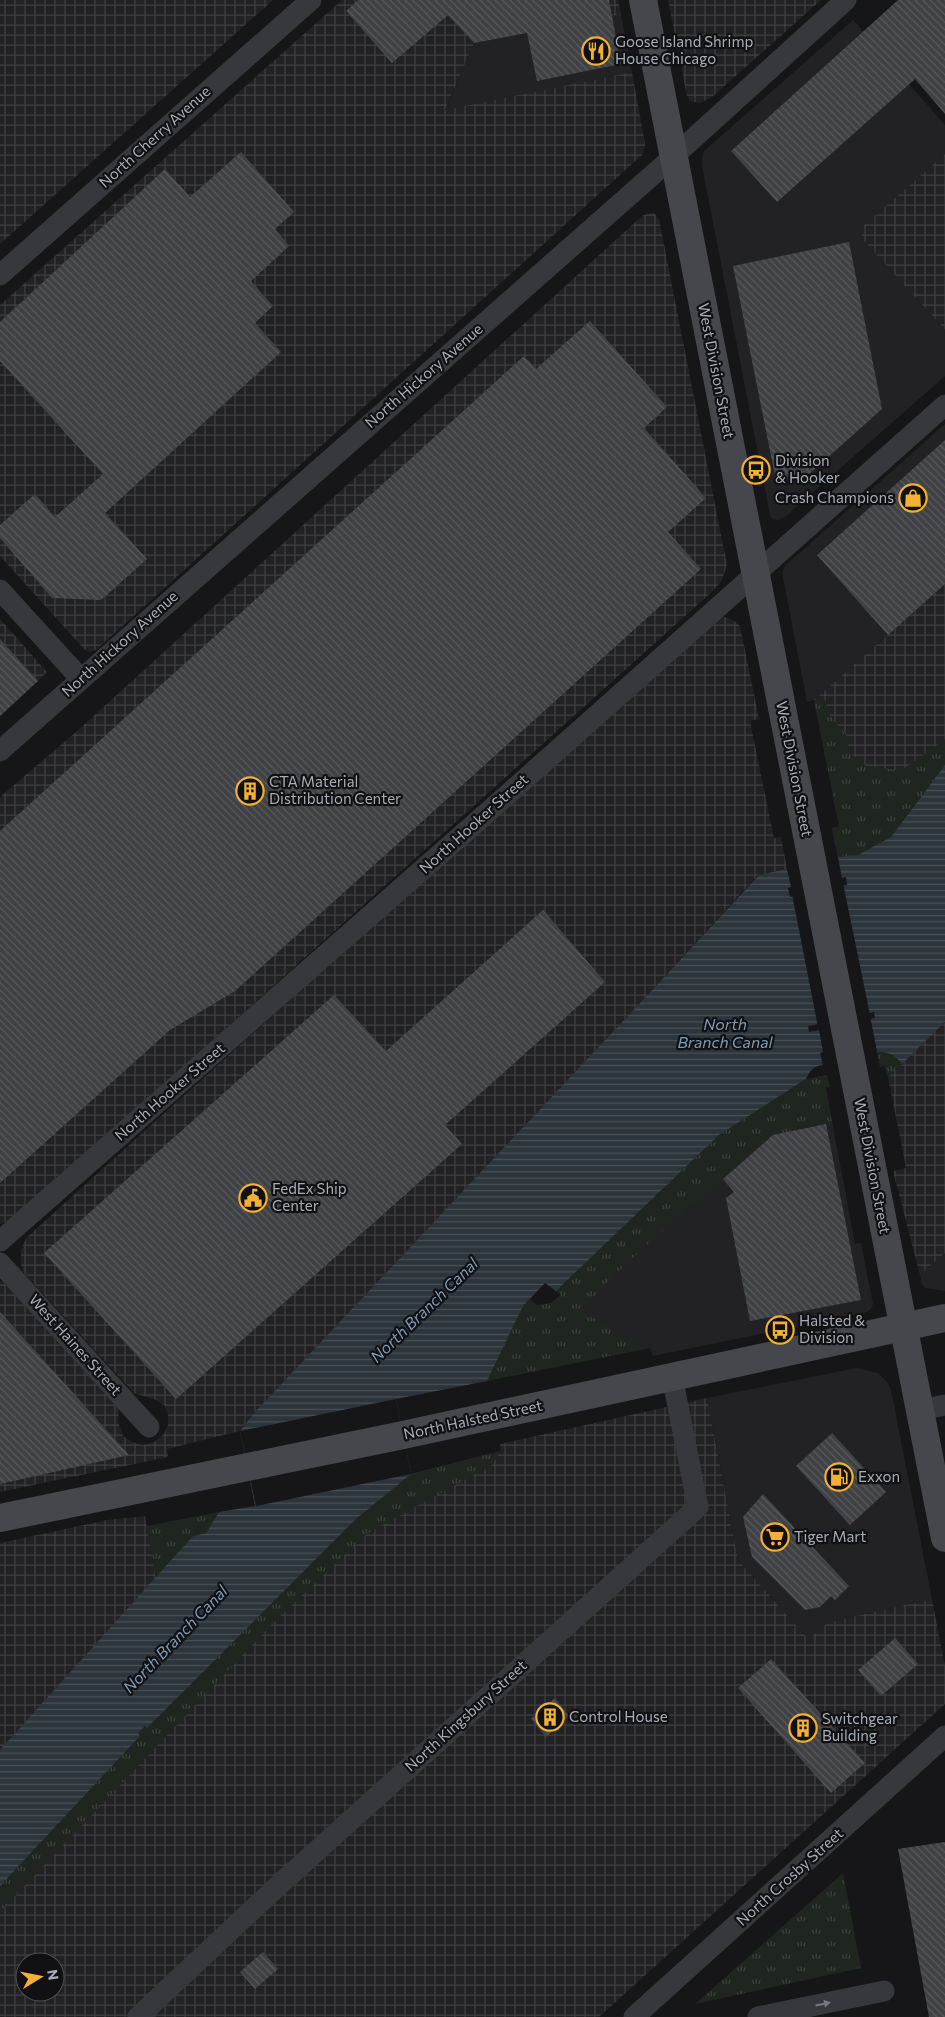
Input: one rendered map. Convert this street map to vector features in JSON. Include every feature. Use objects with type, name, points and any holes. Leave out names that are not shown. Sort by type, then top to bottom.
[{"type":"main road","name":"West Division Street","points":[[643,0],[904,1327],[933,1408],[945,1538]]},
{"type":"main road","name":"North Halsted Street","points":[[0,1518],[248,1468],[945,1318]]},
{"type":"street","name":"North Cherry Avenue","points":[[0,275],[311,0]]},
{"type":"street","name":"North Hickory Avenue","points":[[0,751],[674,156],[846,0]]},
{"type":"street","name":"North Hooker Street","points":[[0,1241],[945,405]]},
{"type":"street","points":[[0,590],[81,679]]},
{"type":"street","name":"West Haines Street","points":[[0,1263],[149,1426]]},
{"type":"street","name":"North Kingsbury Street","points":[[138,2017],[280,1884],[698,1507],[672,1376]]},
{"type":"street","name":"North Crosby Street","points":[[634,2017],[653,2009],[945,1736]]},
{"type":"street","points":[[758,2017],[884,1991]]},
{"type":"shaded area","points":[[0,0],[273,0],[0,244]]},
{"type":"shaded area","points":[[342,0],[618,0],[621,14],[474,43],[445,110],[632,72],[645,144],[643,154],[96,650],[89,652],[84,649],[0,556],[0,305]]},
{"type":"shaded area","points":[[668,0],[821,0],[712,97],[700,103],[690,101],[687,96]]},
{"type":"shaded area","points":[[621,14],[632,72],[445,111],[474,43]]},
{"type":"shaded area","points":[[853,20],[945,125],[945,154],[861,228],[863,240],[945,330],[945,376],[785,517],[777,520],[773,519],[770,515],[702,159],[704,151]]},
{"type":"shaded area","points":[[945,154],[945,330],[863,240],[861,228]]},
{"type":"shaded area","name":"CTA Material Distribution Center","points":[[654,213],[659,219],[727,565],[722,580],[714,590],[15,1218],[0,1224],[0,797],[76,732],[642,216]]},
{"type":"shaded area","points":[[945,424],[945,584],[814,700],[807,702],[782,572],[786,565]]},
{"type":"shaded area","points":[[945,584],[945,765],[838,857],[832,828],[839,826],[814,700]]},
{"type":"shaded area","points":[[725,617],[733,620],[740,626],[759,719],[750,721],[774,838],[781,837],[787,869],[758,875],[254,1413],[240,1431],[167,1449],[168,1457],[0,1492],[0,1281],[5,1284],[119,1409],[118,1421],[123,1436],[132,1442],[143,1445],[154,1442],[164,1434],[168,1425],[168,1415],[165,1406],[156,1400],[134,1393],[23,1272],[21,1250],[26,1238],[708,623],[717,618]]},
{"type":"shaded area","points":[[0,619],[47,672],[0,716]]},
{"type":"shaded area","points":[[945,1022],[945,1253],[920,1275],[893,1171],[906,1168],[888,1077]]},
{"type":"shaded area","points":[[827,1075],[830,1087],[826,1087],[826,1089],[855,1244],[861,1243],[873,1304],[871,1309],[867,1312],[653,1356],[650,1348],[638,1344],[580,1311],[556,1291],[806,1079]]},
{"type":"shaded area","points":[[945,1253],[945,1291],[925,1288],[920,1275]]},
{"type":"shaded area","points":[[856,1368],[878,1373],[887,1382],[891,1390],[932,1599],[829,1622],[808,1639],[738,1560],[707,1398]]},
{"type":"shaded area","points":[[707,1398],[738,1560],[808,1639],[829,1622],[932,1599],[945,1666],[945,1704],[599,2017],[0,2017],[0,1886],[411,1474],[501,1451],[500,1444]]},
{"type":"shaded area","points":[[145,1516],[156,1578],[0,1750],[0,1543],[107,1520]]},
{"type":"green space","points":[[814,700],[825,700],[831,717],[847,736],[850,753],[868,767],[902,770],[945,739],[945,765],[891,837],[858,855],[838,857],[832,828],[839,826]]},
{"type":"green space","points":[[877,1052],[891,1054],[902,1064],[888,1077],[884,1066],[880,1067]]},
{"type":"green space","points":[[827,1075],[830,1087],[826,1088],[832,1123],[773,1135],[685,1210],[610,1279],[581,1311],[638,1344],[650,1348],[487,1381],[523,1306],[530,1299],[537,1305],[551,1303],[561,1295],[556,1291],[719,1135],[806,1079]]},
{"type":"green space","points":[[501,1451],[492,1465],[368,1533],[277,1619],[0,1912],[0,1886],[140,1736],[137,1733],[145,1726],[147,1727],[356,1519],[411,1474]]},
{"type":"green space","points":[[219,1512],[206,1533],[193,1536],[156,1578],[147,1526]]},
{"type":"green space","points":[[843,1873],[861,1968],[695,2004]]},
{"type":"water","name":"North Branch Canal","points":[[945,765],[945,1022],[902,1064],[891,1054],[877,1052],[870,1019],[875,1018],[874,1012],[808,1026],[809,1032],[819,1030],[823,1052],[820,1053],[823,1065],[814,1068],[806,1079],[719,1135],[556,1291],[545,1283],[523,1306],[487,1381],[396,1399],[411,1474],[356,1519],[147,1728],[145,1726],[138,1733],[140,1736],[0,1886],[0,1750],[193,1536],[206,1533],[219,1512],[255,1506],[240,1431],[254,1413],[759,875],[787,869],[791,887],[788,888],[790,897],[847,885],[846,877],[842,878],[838,857],[858,855],[891,837]]},
{"type":"pier","points":[[843,883],[870,1015],[818,1027],[792,894]]},
{"type":"pier","points":[[870,1016],[877,1055],[874,1053],[868,1019]]},
{"type":"pier","points":[[396,1399],[411,1474],[256,1506],[240,1431]]},
{"type":"building","points":[[358,0],[609,0],[621,64],[537,81],[527,33],[474,43],[448,15],[392,63],[346,11]]},
{"type":"building","points":[[898,0],[945,0],[945,114],[915,79],[777,202],[731,151]]},
{"type":"building","points":[[241,152],[294,212],[275,229],[289,246],[251,281],[273,306],[255,323],[281,352],[105,513],[147,559],[101,600],[52,598],[0,538],[0,525],[35,494],[55,517],[103,474],[0,361],[0,322],[165,169],[190,197]]},
{"type":"building","points":[[849,242],[882,409],[808,475],[776,481],[733,266]]},
{"type":"building","name":"CTA Material Distribution Center","points":[[590,321],[667,407],[644,428],[706,498],[668,532],[701,569],[235,991],[170,1030],[0,1183],[0,831],[524,356],[536,369]]},
{"type":"building","name":"Crash Champions","points":[[945,440],[945,584],[888,635],[817,555]]},
{"type":"building","points":[[0,639],[38,681],[0,716]]},
{"type":"building","name":"FedEx Ship Center","points":[[543,910],[605,982],[445,1125],[462,1144],[176,1399],[44,1253],[334,995],[386,1051]]},
{"type":"building","points":[[826,1124],[861,1300],[750,1321],[726,1198],[734,1192],[723,1179],[773,1135]]},
{"type":"building","points":[[0,1312],[129,1455],[0,1484]]},
{"type":"building","name":"Exxon","points":[[832,1433],[886,1492],[850,1525],[796,1466]]},
{"type":"building","name":"Tiger Mart","points":[[763,1494],[849,1586],[835,1600],[831,1596],[820,1607],[805,1610],[752,1557],[743,1517]]},
{"type":"building","points":[[895,1638],[918,1664],[881,1696],[858,1670]]},
{"type":"building","name":"Switchgear Building","points":[[771,1659],[865,1763],[831,1793],[738,1688]]},
{"type":"building","name":"Control House","points":[[555,1698],[569,1716],[546,1737],[531,1719]]},
{"type":"building","points":[[945,1842],[945,2017],[929,2017],[898,1849]]},
{"type":"building","points":[[263,1952],[278,1969],[255,1989],[240,1972]]},
{"type":"place","name":"Goose Island Shrimp House Chicago","points":[[596,51]]},
{"type":"place","name":"Division & Hooker","points":[[756,470]]},
{"type":"place","name":"Crash Champions","points":[[913,498]]},
{"type":"place","name":"CTA Material Distribution Center","points":[[250,791]]},
{"type":"place","name":"FedEx Ship Center","points":[[253,1198]]},
{"type":"place","name":"Halsted & Division","points":[[780,1330]]},
{"type":"place","name":"Exxon","points":[[839,1477]]},
{"type":"place","name":"Tiger Mart","points":[[775,1537]]},
{"type":"place","name":"Control House","points":[[550,1717]]},
{"type":"place","name":"Switchgear Building","points":[[803,1728]]}]
